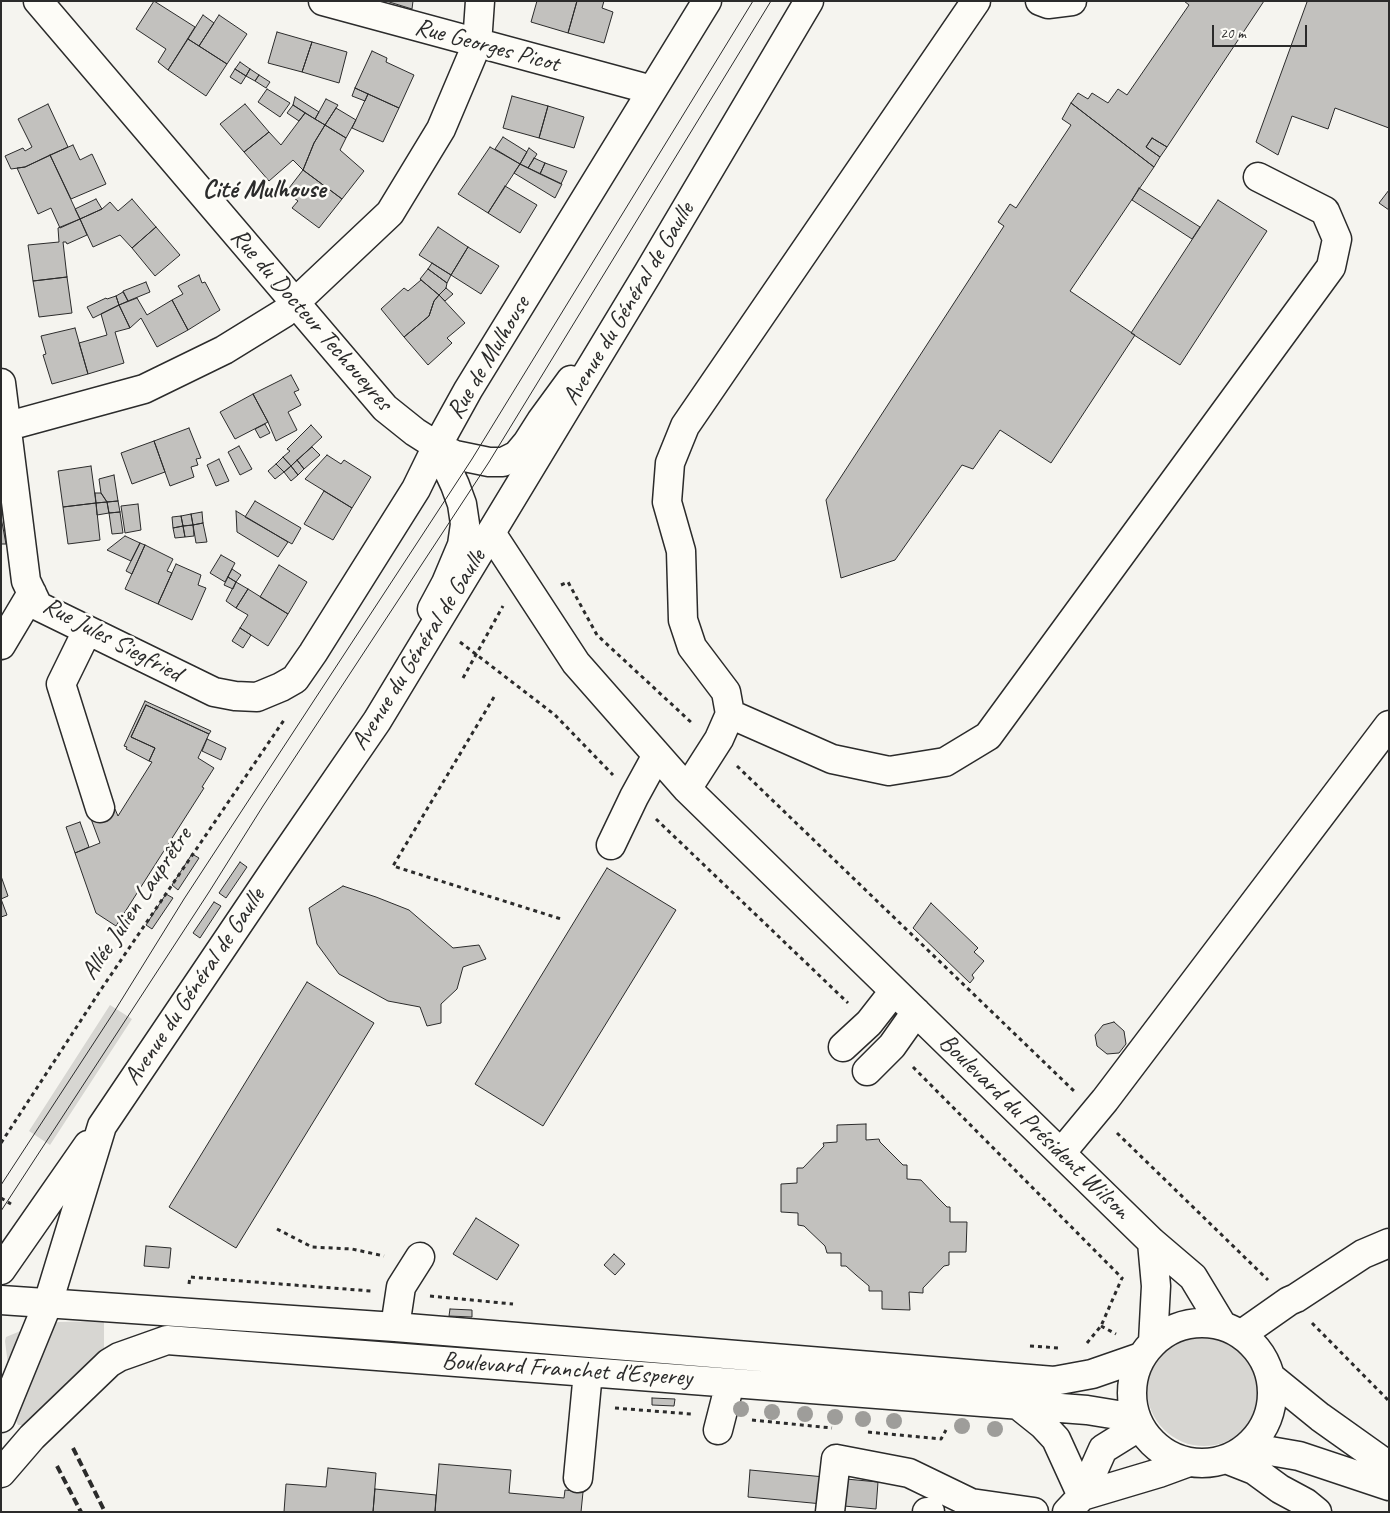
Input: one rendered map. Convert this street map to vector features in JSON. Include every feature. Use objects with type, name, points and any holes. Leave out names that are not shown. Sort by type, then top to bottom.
[{"type":"street","name":"Rue du Docteur Techoueyres","points":[[38,1],[294,304],[385,408],[415,432],[456,455],[489,462],[503,462],[517,455],[648,273]]},
{"type":"street","name":"Rue Georges Picot","points":[[323,1],[652,90]]},
{"type":"street","points":[[4,428],[144,389],[224,350],[284,313],[390,214],[441,129],[477,44],[480,1]]},
{"type":"street","name":"Rue de Mulhouse","points":[[257,697],[296,679],[416,489],[437,446],[473,382],[706,1]]},
{"type":"street","name":"Avenue du Général de Gaulle","points":[[1,1418],[48,1303],[102,1126],[377,721],[648,273],[809,1]]},
{"type":"street","points":[[687,789],[715,746],[730,714],[726,692],[692,647],[683,620],[682,551],[666,502],[670,463],[685,426],[976,1]]},
{"type":"street","points":[[1040,1],[1048,4],[1072,1]]},
{"type":"street","points":[[730,714],[832,760],[889,771],[945,762],[988,736],[1331,267],[1337,239],[1325,211],[1258,177]]},
{"type":"street","name":"Rue Jules Siegfried","points":[[1,383],[4,428],[26,581],[38,606],[214,692],[235,696],[257,697]]},
{"type":"street","points":[[377,721],[446,583],[462,545],[464,524],[462,504],[456,485],[437,446]]},
{"type":"street","name":"Boulevard du Président Wilson","points":[[491,533],[576,663],[687,789],[1152,1242],[1193,1277],[1232,1329],[1256,1346],[1266,1361],[1272,1378],[1272,1404],[1269,1416],[1257,1438],[1237,1453]]},
{"type":"street","points":[[1,645],[32,593]]},
{"type":"street","points":[[87,631],[61,684],[100,808]]},
{"type":"street","points":[[1061,1153],[1095,1112],[1389,725]]},
{"type":"street","points":[[611,845],[634,797],[658,755]]},
{"type":"street","points":[[843,1047],[869,1023],[894,991]]},
{"type":"street","name":"Boulevard du Président Wilson","points":[[868,1071],[892,1046],[916,1012]]},
{"type":"street","points":[[1,1270],[102,1126]]},
{"type":"street","name":"Boulevard du Président Wilson","points":[[1138,1422],[1132,1403],[1132,1387],[1135,1372],[1147,1350],[1156,1286],[1152,1242]]},
{"type":"street","points":[[1147,1350],[1165,1332],[1193,1322],[1232,1329],[1296,1298],[1363,1254],[1389,1243]]},
{"type":"street","points":[[395,1327],[401,1288],[420,1257]]},
{"type":"street","name":"Boulevard Franchet d'Esperey","points":[[1,1300],[395,1327],[1054,1381],[1092,1374],[1147,1350]]},
{"type":"street","name":"Boulevard Franchet d'Esperey","points":[[1,1473],[32,1437],[109,1363],[167,1340],[1086,1410],[1138,1422]]},
{"type":"street","points":[[578,1478],[588,1372]]},
{"type":"street","name":"Boulevard du Président Wilson","points":[[1272,1378],[1320,1417],[1389,1466]]},
{"type":"street","points":[[719,1423],[730,1383]]},
{"type":"street","points":[[1018,1405],[1044,1425],[1056,1439],[1075,1504]]},
{"type":"street","points":[[1075,1504],[1103,1449],[1138,1422],[1147,1436],[1161,1449],[1177,1459],[1208,1463],[1237,1453],[1299,1456],[1389,1486]]},
{"type":"street","points":[[1237,1453],[1254,1470],[1317,1512]]},
{"type":"street","points":[[830,1512],[836,1459],[910,1473],[971,1503],[1034,1512]]},
{"type":"street","points":[[1075,1504],[1189,1462]]},
{"type":"path","points":[[463,678],[476,654],[525,586],[568,582],[598,635],[1095,1112],[1389,1401]]},
{"type":"path","points":[[436,623],[555,715],[634,797],[869,1023]]},
{"type":"path","points":[[494,697],[393,866],[561,919]]},
{"type":"path","name":"Allée Julien Lauprêtre","points":[[1,1143],[102,988],[286,716]]},
{"type":"path","points":[[892,1046],[1122,1278],[1101,1326],[1082,1349]]},
{"type":"path","points":[[277,1229],[312,1247],[352,1249],[387,1257],[420,1257]]},
{"type":"path","points":[[584,1405],[719,1423],[841,1429]]},
{"type":"path","points":[[859,1431],[896,1435]]},
{"type":"shaded area","points":[[110,1005],[132,1019],[50,1145],[29,1131]]},
{"type":"shaded area","points":[[104,1321],[104,1352],[63,1387],[26,1425],[18,1425],[16,1416],[52,1325],[58,1322]]},
{"type":"shaded area","points":[[23,1330],[8,1365],[6,1337]]},
{"type":"shaded area","points":[[1204,1332],[1226,1337],[1244,1349],[1256,1367],[1261,1389],[1256,1411],[1244,1429],[1226,1441],[1204,1446],[1182,1441],[1164,1429],[1152,1411],[1147,1389],[1152,1367],[1164,1349],[1182,1337]]},
{"type":"building","points":[[154,1],[195,27],[168,70],[158,62],[166,49],[136,29]]},
{"type":"building","points":[[386,1],[413,1],[412,9]]},
{"type":"building","points":[[537,1],[577,1],[568,33],[531,22]]},
{"type":"building","points":[[577,1],[604,1],[602,8],[613,12],[604,43],[568,33]]},
{"type":"building","points":[[1184,1],[1264,1],[1167,147],[1152,138],[1146,147],[1160,157],[1154,167],[1071,103],[1078,93],[1088,99],[1092,93],[1108,103],[1118,89],[1127,95],[1189,5]]},
{"type":"building","points":[[1305,1],[1389,1],[1389,128],[1335,108],[1328,129],[1292,116],[1278,155],[1256,142],[1307,2]]},
{"type":"building","points":[[203,15],[214,23],[199,46],[188,39]]},
{"type":"building","points":[[219,15],[247,34],[227,64],[199,46]]},
{"type":"building","points":[[277,32],[312,42],[302,72],[268,63]]},
{"type":"building","points":[[188,39],[227,64],[206,96],[168,70]]},
{"type":"building","points":[[312,42],[347,52],[339,83],[302,72]]},
{"type":"building","points":[[372,51],[387,58],[386,62],[414,75],[399,108],[355,88]]},
{"type":"building","points":[[240,62],[250,69],[246,76],[235,69]]},
{"type":"building","points":[[235,69],[246,76],[241,84],[230,77]]},
{"type":"building","points":[[250,69],[259,75],[255,81],[246,76]]},
{"type":"building","points":[[259,75],[270,82],[266,88],[255,81]]},
{"type":"building","points":[[355,88],[368,94],[365,101],[352,96]]},
{"type":"building","points":[[267,89],[290,103],[280,117],[258,102]]},
{"type":"building","points":[[368,94],[399,108],[383,142],[352,128]]},
{"type":"building","points":[[512,96],[548,106],[539,138],[503,128]]},
{"type":"building","points":[[295,97],[319,112],[315,119],[293,105]]},
{"type":"building","points":[[326,99],[338,105],[325,125],[315,119]]},
{"type":"building","points":[[1071,103],[1154,167],[1070,291],[1135,335],[1051,463],[1000,430],[973,469],[962,465],[895,560],[841,578],[826,500],[1004,226],[998,222],[1010,204],[1016,208],[1071,125],[1062,119]]},
{"type":"building","points":[[48,104],[68,147],[25,167],[11,169],[5,156],[23,148],[25,151],[32,147],[18,119]]},
{"type":"building","points":[[245,104],[269,132],[244,152],[220,124]]},
{"type":"building","points":[[293,105],[305,113],[299,121],[287,113]]},
{"type":"building","points":[[548,106],[584,117],[574,148],[539,138]]},
{"type":"building","points":[[336,108],[356,120],[346,138],[325,125]]},
{"type":"building","points":[[305,113],[325,125],[314,143],[303,170],[293,160],[269,181],[244,152],[269,132],[281,145]]},
{"type":"building","points":[[325,125],[346,138],[340,150],[364,171],[342,199],[303,170],[314,143]]},
{"type":"building","points":[[503,137],[527,152],[520,164],[495,149]]},
{"type":"building","points":[[1152,138],[1167,147],[1160,157],[1146,147]]},
{"type":"building","points":[[73,145],[80,160],[92,154],[106,184],[71,199],[50,155]]},
{"type":"building","points":[[490,147],[520,164],[488,213],[458,194]]},
{"type":"building","points":[[529,148],[537,154],[528,168],[520,164]]},
{"type":"building","points":[[50,155],[80,219],[60,228],[51,208],[38,214],[17,168],[25,167]]},
{"type":"building","points":[[534,158],[545,163],[540,174],[528,168]]},
{"type":"building","points":[[545,163],[567,171],[561,184],[540,174]]},
{"type":"building","points":[[520,164],[562,184],[555,198],[514,173]]},
{"type":"building","points":[[303,170],[342,199],[319,228],[292,208],[298,201],[286,192]]},
{"type":"building","points":[[505,186],[537,205],[520,233],[488,213]]},
{"type":"building","points":[[1139,188],[1200,227],[1192,239],[1132,200]]},
{"type":"building","points":[[1389,190],[1389,210],[1379,203]]},
{"type":"building","points":[[96,199],[102,209],[80,219],[75,209]]},
{"type":"building","points":[[132,199],[156,227],[132,248],[120,235],[93,247],[80,219],[102,209],[110,202],[118,211]]},
{"type":"building","points":[[1218,200],[1267,231],[1180,365],[1131,333]]},
{"type":"building","points":[[80,219],[87,235],[67,244],[63,242],[67,277],[33,281],[28,245],[59,242],[58,228]]},
{"type":"building","points":[[156,227],[180,255],[155,276],[132,248]]},
{"type":"building","points":[[438,227],[468,247],[451,275],[419,255]]},
{"type":"building","points":[[468,247],[499,266],[481,294],[451,275]]},
{"type":"building","points":[[432,263],[451,275],[447,283],[428,269]]},
{"type":"building","points":[[428,269],[447,283],[446,288],[439,295],[420,279]]},
{"type":"building","points":[[199,275],[202,283],[205,282],[220,310],[188,330],[172,300],[183,294],[178,286]]},
{"type":"building","points":[[67,277],[72,313],[39,317],[33,281]]},
{"type":"building","points":[[421,280],[439,295],[434,301],[429,316],[404,337],[381,309],[404,288],[408,291]]},
{"type":"building","points":[[146,282],[150,292],[128,301],[123,291]]},
{"type":"building","points":[[446,288],[453,294],[445,301],[439,295]]},
{"type":"building","points":[[123,292],[128,301],[119,305],[116,296]]},
{"type":"building","points":[[439,295],[465,323],[447,338],[452,343],[428,365],[404,337],[429,316],[434,301]]},
{"type":"building","points":[[116,296],[119,305],[93,318],[87,307],[106,298]]},
{"type":"building","points":[[137,298],[147,315],[172,300],[188,330],[157,347],[141,318],[130,328],[119,305]]},
{"type":"building","points":[[119,305],[130,328],[115,332],[124,363],[88,374],[79,343],[107,335],[101,314]]},
{"type":"building","points":[[75,328],[88,374],[52,384],[43,355],[46,354],[41,336]]},
{"type":"building","points":[[291,375],[299,390],[294,392],[301,405],[288,412],[297,430],[276,441],[253,394]]},
{"type":"building","points":[[253,394],[268,422],[235,439],[220,412]]},
{"type":"building","points":[[265,424],[270,433],[260,438],[255,429]]},
{"type":"building","points":[[311,425],[322,437],[291,466],[283,457],[290,451],[287,449]]},
{"type":"building","points":[[189,428],[201,458],[196,459],[198,465],[191,467],[194,477],[170,486],[154,441]]},
{"type":"building","points":[[154,441],[165,472],[132,484],[121,453]]},
{"type":"building","points":[[239,446],[252,469],[240,475],[228,452]]},
{"type":"building","points":[[312,447],[320,455],[304,469],[297,460]]},
{"type":"building","points":[[327,455],[341,464],[344,460],[371,477],[352,508],[305,479]]},
{"type":"building","points":[[283,457],[291,466],[284,472],[276,464]]},
{"type":"building","points":[[219,459],[229,481],[216,486],[207,465]]},
{"type":"building","points":[[297,460],[304,469],[298,475],[291,466]]},
{"type":"building","points":[[276,464],[284,472],[275,479],[268,471]]},
{"type":"building","points":[[91,466],[96,503],[63,507],[58,471]]},
{"type":"building","points":[[291,466],[298,475],[291,481],[284,472]]},
{"type":"building","points":[[114,475],[118,501],[107,502],[101,493],[99,479]]},
{"type":"building","points":[[324,491],[352,508],[333,540],[304,524]]},
{"type":"building","points":[[95,493],[101,493],[107,502],[96,503]]},
{"type":"building","points":[[118,501],[120,512],[109,513],[107,502]]},
{"type":"building","points":[[255,501],[301,528],[292,544],[245,517]]},
{"type":"building","points":[[107,502],[109,513],[97,515],[96,503]]},
{"type":"building","points":[[96,503],[100,540],[68,544],[63,507]]},
{"type":"building","points":[[138,504],[141,530],[125,533],[121,506]]},
{"type":"building","points":[[236,511],[288,542],[278,557],[237,532]]},
{"type":"building","points":[[120,512],[123,533],[112,534],[109,513]]},
{"type":"building","points":[[202,512],[203,523],[193,525],[191,514]]},
{"type":"building","points":[[191,514],[193,525],[183,526],[181,516]]},
{"type":"building","points":[[181,516],[183,526],[173,528],[172,517]]},
{"type":"building","points":[[1,517],[6,544],[1,544]]},
{"type":"building","points":[[203,523],[207,542],[196,543],[193,525]]},
{"type":"building","points":[[193,525],[194,536],[185,537],[183,526]]},
{"type":"building","points":[[183,526],[185,537],[175,538],[173,528]]},
{"type":"building","points":[[125,536],[140,543],[131,561],[107,550]]},
{"type":"building","points":[[140,543],[145,545],[132,574],[126,571]]},
{"type":"building","points":[[145,545],[173,559],[167,571],[172,573],[158,604],[125,589]]},
{"type":"building","points":[[221,555],[235,563],[225,582],[210,573]]},
{"type":"building","points":[[176,564],[201,575],[198,585],[206,588],[192,620],[158,604]]},
{"type":"building","points":[[279,565],[307,582],[288,614],[260,597]]},
{"type":"building","points":[[232,569],[241,575],[236,582],[228,577]]},
{"type":"building","points":[[228,577],[236,582],[233,589],[224,585]]},
{"type":"building","points":[[236,582],[248,589],[236,608],[226,601]]},
{"type":"building","points":[[248,589],[288,614],[268,646],[240,628],[248,615],[236,608]]},
{"type":"building","points":[[240,628],[251,635],[243,648],[232,641]]},
{"type":"building","points":[[145,701],[211,731],[209,734],[146,705],[131,737],[155,748],[149,761],[126,749],[127,747],[124,746]]},
{"type":"building","points":[[146,705],[209,734],[198,758],[214,768],[202,787],[204,788],[116,926],[96,913],[75,853],[100,843],[91,819],[115,809],[118,816],[152,762],[149,761],[155,748],[131,737]]},
{"type":"building","points":[[207,739],[226,748],[221,760],[202,751]]},
{"type":"building","points":[[80,822],[89,847],[75,853],[66,827]]},
{"type":"building","points":[[192,854],[199,858],[178,890],[172,885]]},
{"type":"building","points":[[240,862],[247,867],[226,898],[219,893]]},
{"type":"building","points":[[607,868],[676,910],[543,1126],[475,1084]]},
{"type":"building","points":[[1,876],[8,896],[1,899]]},
{"type":"building","points":[[343,886],[409,910],[453,948],[479,945],[486,959],[463,967],[457,989],[441,1004],[441,1023],[427,1026],[420,1007],[388,1001],[339,974],[317,944],[309,908]]},
{"type":"building","points":[[166,894],[173,898],[152,929],[146,925]]},
{"type":"building","points":[[1,899],[7,915],[1,917]]},
{"type":"building","points":[[214,902],[221,906],[200,938],[193,933]]},
{"type":"building","points":[[931,903],[978,948],[974,952],[984,961],[972,975],[974,978],[970,983],[913,928]]},
{"type":"building","points":[[307,982],[374,1023],[236,1248],[169,1207]]},
{"type":"building","points":[[1114,1022],[1124,1031],[1126,1044],[1119,1053],[1107,1054],[1097,1046],[1095,1035],[1103,1025]]},
{"type":"building","points":[[866,1124],[866,1140],[879,1139],[903,1165],[907,1165],[907,1179],[921,1180],[947,1207],[950,1207],[950,1222],[967,1222],[966,1252],[949,1252],[949,1265],[944,1266],[923,1288],[923,1293],[909,1292],[910,1310],[882,1309],[882,1291],[869,1291],[869,1286],[846,1266],[841,1266],[841,1253],[827,1253],[825,1246],[804,1226],[798,1225],[798,1213],[781,1212],[781,1184],[797,1183],[797,1168],[803,1168],[824,1146],[823,1143],[837,1142],[837,1125]]},
{"type":"building","points":[[476,1218],[519,1245],[497,1280],[453,1254]]},
{"type":"building","points":[[146,1246],[171,1248],[169,1268],[144,1266]]},
{"type":"building","points":[[614,1254],[625,1264],[615,1275],[604,1265]]},
{"type":"building","points":[[450,1309],[472,1310],[472,1317],[449,1316]]},
{"type":"building","points":[[652,1398],[675,1399],[674,1406],[652,1405]]},
{"type":"building","points":[[439,1464],[511,1470],[509,1493],[564,1498],[565,1490],[583,1492],[581,1512],[435,1512]]},
{"type":"building","points":[[328,1468],[376,1473],[373,1512],[284,1512],[286,1484],[326,1487]]},
{"type":"building","points":[[750,1470],[878,1482],[876,1509],[748,1497]]},
{"type":"building","points":[[375,1489],[436,1495],[435,1512],[373,1512]]},
{"type":"tram line","points":[[1,1185],[114,1012],[184,899],[472,459],[753,1]]},
{"type":"tram line","points":[[1,1211],[263,806],[489,462],[771,1]]},
{"type":"railway","points":[[73,1448],[105,1512]]},
{"type":"railway","points":[[57,1466],[81,1512]]},
{"type":"district","name":"Cité Mulhouse","points":[[264,190]]}]
